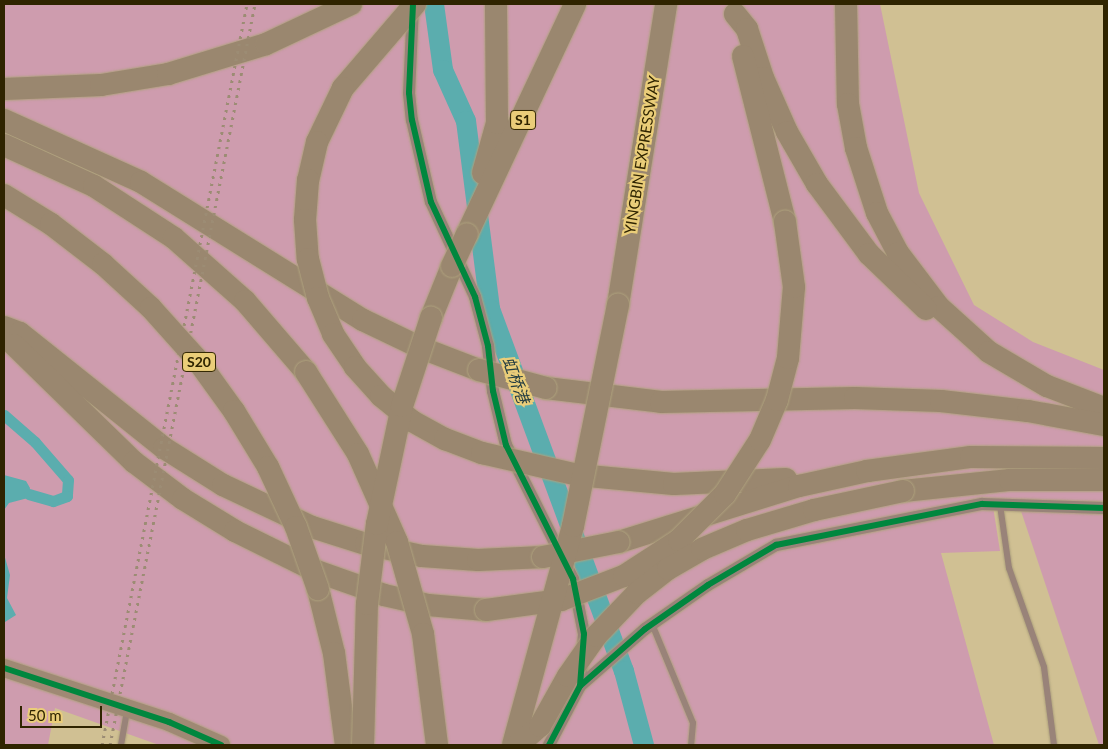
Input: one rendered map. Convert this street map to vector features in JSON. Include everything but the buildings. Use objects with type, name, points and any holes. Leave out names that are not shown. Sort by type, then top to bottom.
[{"type":"highway","points":[[4,89],[101,85],[168,74],[266,44],[351,4]]},
{"type":"highway","points":[[414,4],[348,80],[333,105],[317,142],[308,180],[305,220],[308,259],[318,298],[334,334],[355,367],[381,396],[412,421],[445,439],[482,453],[578,475],[674,484],[792,478],[809,483]]},
{"type":"highway","points":[[466,234],[465,215],[488,159],[497,123],[496,4]]},
{"type":"highway","name":"S1","points":[[363,745],[367,604],[384,484],[414,368],[466,234],[575,4]]},
{"type":"highway","name":"YINGBIN EXPRESSWAY","points":[[513,745],[573,526],[618,305],[666,4]]},
{"type":"highway","points":[[846,4],[848,104],[861,170],[877,213],[898,253],[924,290],[955,323],[990,352],[1027,376],[1104,408]]},
{"type":"highway","points":[[734,9],[747,29],[763,78],[787,132],[833,208],[870,254],[910,295],[936,318],[955,323]]},
{"type":"highway","points":[[5,328],[11,342],[111,442],[171,490],[235,531],[316,571],[384,595],[428,605],[486,610],[561,600],[624,576],[679,540],[725,494],[760,440],[784,379],[794,311],[792,263],[785,222],[752,98],[734,9]]},
{"type":"highway","points":[[4,120],[141,182],[363,320],[419,347],[480,370],[546,388],[661,402],[855,398],[941,402],[1028,411],[1104,425]]},
{"type":"highway","points":[[4,145],[94,186],[174,238],[245,301],[306,372],[358,454],[397,542],[424,634],[437,745]]},
{"type":"highway","name":"S20","points":[[4,195],[77,243],[151,308],[215,384],[252,438],[283,497],[318,589],[334,653],[346,745]]},
{"type":"highway","points":[[5,328],[20,333],[164,448],[231,489],[312,527],[366,544],[422,556],[478,560],[543,557],[619,542],[809,483],[893,466],[971,457],[1104,458]]},
{"type":"highway","points":[[518,745],[540,726],[568,676],[602,628],[637,594],[668,569],[702,549],[756,527],[823,508],[903,491],[1010,480],[1104,480]]},
{"type":"street","points":[[414,4],[409,93],[412,120],[430,202],[475,297],[488,346],[493,391],[506,445],[573,579],[584,634],[580,686]]},
{"type":"street","points":[[549,745],[580,686],[599,666],[649,627],[708,586],[776,545],[982,504],[1104,508]]},
{"type":"street","points":[[4,668],[169,722],[221,745]]},
{"type":"lane","points":[[1000,505],[1009,568],[1044,667],[1054,745]]},
{"type":"lane","points":[[649,627],[693,722],[692,745]]},
{"type":"lane","points":[[121,745],[128,708]]},
{"type":"shaded area","points":[[4,4],[880,4],[919,193],[974,305],[1033,342],[1104,370],[1104,502],[992,500],[1000,551],[941,553],[994,745],[159,745],[55,708],[48,745],[4,745]]},
{"type":"shaded area","points":[[1104,507],[1104,745],[1099,745],[1021,511]]},
{"type":"water","points":[[4,475],[26,481],[30,488],[28,498],[9,503],[4,510]]},
{"type":"water","points":[[4,554],[10,575],[7,598],[16,615],[5,622]]},
{"type":"waterway","name":"虹桥港","points":[[434,4],[443,70],[466,121],[490,309],[624,671],[644,745]]},
{"type":"waterway","points":[[4,415],[35,442],[68,480],[67,496],[53,501],[29,494]]},
{"type":"railway","points":[[102,745],[247,4]]},
{"type":"railway","points":[[110,745],[255,4]]},
{"type":"cycle path","points":[[413,4],[409,93],[412,120],[431,202],[475,297],[488,346],[493,391],[506,445],[573,579],[584,634],[580,686],[549,745]]},
{"type":"cycle path","points":[[580,686],[645,629],[708,585],[776,545],[982,504],[1104,508]]},
{"type":"cycle path","points":[[4,668],[169,722],[221,745]]}]
